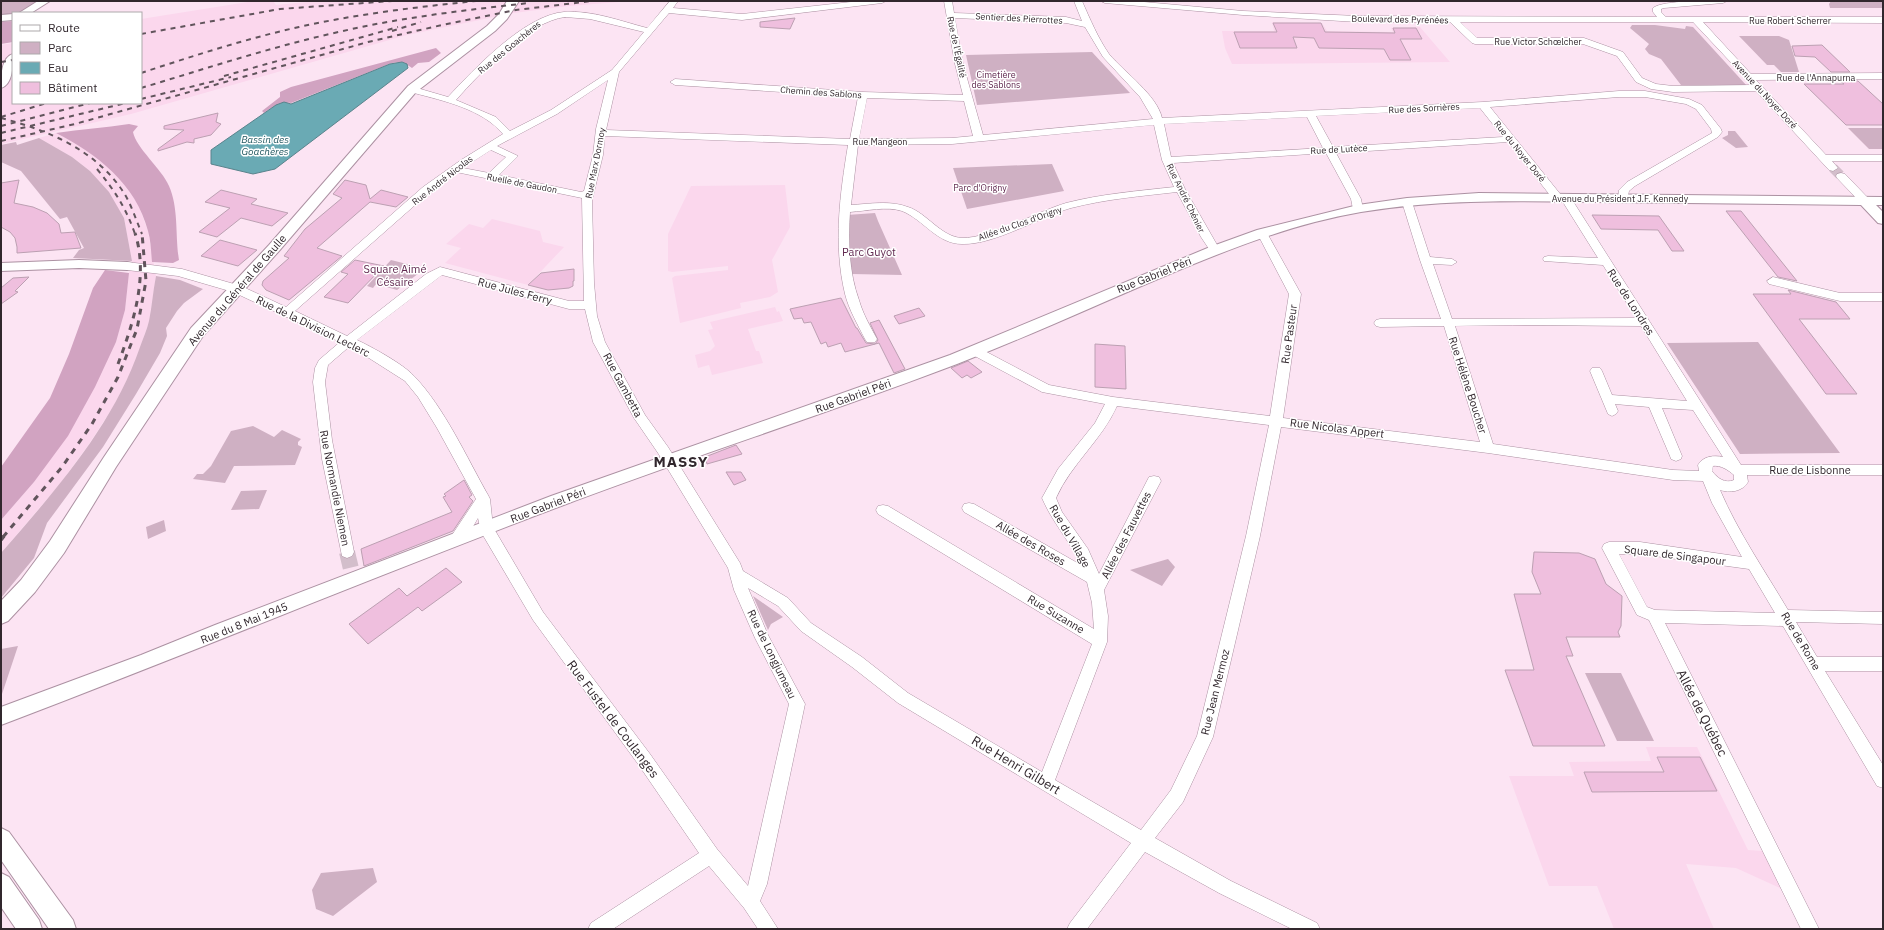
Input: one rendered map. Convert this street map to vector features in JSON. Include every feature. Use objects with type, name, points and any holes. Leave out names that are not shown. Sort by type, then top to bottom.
[{"type":"main road","name":"Avenue du Général de Gaulle","points":[[482,36],[499,17],[508,1]]},
{"type":"main road","name":"Avenue du Général de Gaulle","points":[[1,615],[28,586],[57,547],[122,443],[197,332],[237,289],[412,89],[489,32],[502,19],[513,1]]},
{"type":"main road","points":[[1,840],[64,929]]},
{"type":"main road","points":[[1,885],[30,929]]},
{"type":"street","points":[[615,72],[674,1]]},
{"type":"street","points":[[667,10],[742,17],[882,1]]},
{"type":"street","name":"Rue de l'Égalité","points":[[948,1],[967,98],[980,139]]},
{"type":"street","name":"Rue André Chénier","points":[[1078,1],[1088,25],[1106,55],[1147,99],[1157,114],[1167,160],[1180,189],[1206,237],[1215,250]]},
{"type":"street","name":"Boulevard des Pyrénées","points":[[1105,1],[1275,15],[1358,19],[1696,20]]},
{"type":"street","points":[[1664,20],[1658,12],[1658,8],[1663,6],[1723,1]]},
{"type":"street","points":[[26,12],[47,2]]},
{"type":"street","name":"Rue des Goachères","points":[[450,101],[477,72],[531,28],[551,16],[569,15],[595,18],[649,31]]},
{"type":"street","name":"Sentier des Pierrottes","points":[[950,15],[1066,20],[1088,25]]},
{"type":"street","points":[[1,18],[12,17]]},
{"type":"street","name":"Rue Victor Schœlcher","points":[[1452,19],[1475,41],[1584,41],[1620,54],[1639,80],[1654,87],[1673,89],[1759,88]]},
{"type":"street","name":"Avenue du Noyer Doré","points":[[1696,20],[1833,168]]},
{"type":"street","name":"Rue Robert Scherrer","points":[[1696,20],[1883,20]]},
{"type":"street","points":[[1,84],[12,59]]},
{"type":"street","name":"Rue André Nicolas","points":[[286,313],[427,190],[455,169],[489,146],[554,112],[615,72]]},
{"type":"street","name":"Rue Marx Dormoy","points":[[589,305],[587,241],[589,193],[615,72]]},
{"type":"street","name":"Rue de l'Annapurna","points":[[1749,77],[1883,76]]},
{"type":"street","name":"Chemin des Sablons","points":[[675,82],[862,95],[967,98]]},
{"type":"street","points":[[586,90],[603,90],[610,95]]},
{"type":"street","points":[[417,91],[450,101],[480,113],[502,126],[509,135]]},
{"type":"street","name":"Rue des Sorrières","points":[[1158,122],[1483,105],[1619,94],[1645,94],[1689,102],[1699,107],[1708,116],[1717,132],[1673,161],[1631,184],[1624,190],[1623,198]]},
{"type":"street","points":[[862,95],[844,209],[845,255],[851,295],[871,339]]},
{"type":"street","name":"Rue du Noyer Doré","points":[[1483,105],[1510,139],[1561,197]]},
{"type":"street","points":[[1310,114],[1331,150],[1356,199],[1358,209]]},
{"type":"street","name":"Rue Mangeon","points":[[601,133],[854,142],[980,139],[1158,122]]},
{"type":"street","name":"Rue de Lutèce","points":[[1167,160],[1510,139]]},
{"type":"street","points":[[489,146],[513,156],[491,177]]},
{"type":"street","points":[[1824,158],[1883,158]]},
{"type":"street","name":"Ruelle de Gaudon","points":[[455,169],[581,195],[589,193]]},
{"type":"street","points":[[1840,176],[1883,220]]},
{"type":"street","name":"Allée du Clos d'Origny","points":[[844,209],[892,206],[905,209],[922,218],[943,236],[962,241],[980,239],[1068,206],[1118,196],[1180,189]]},
{"type":"street","name":"Avenue du Président J.F. Kennedy","points":[[1262,233],[1293,224],[1358,209],[1407,202],[1479,196],[1883,200]]},
{"type":"street","name":"Rue de Londres","points":[[1561,197],[1644,322],[1737,470]]},
{"type":"street","name":"Rue Hélène Boucher","points":[[1407,202],[1425,260],[1448,322],[1488,448]]},
{"type":"street","name":"Rue Gabriel Péri","points":[[486,528],[668,460],[792,418],[975,351],[1058,314],[1215,250],[1262,233]]},
{"type":"street","name":"Rue Pasteur","points":[[1262,233],[1295,294],[1277,420]]},
{"type":"street","points":[[1548,259],[1605,262]]},
{"type":"street","points":[[1425,260],[1452,262]]},
{"type":"street","name":"Rue de la Division Leclerc","points":[[1,267],[79,264],[127,266],[178,272],[237,289],[348,341],[395,368],[409,378],[442,425],[483,499],[486,528]]},
{"type":"street","name":"Rue Jules Ferry","points":[[440,271],[569,306],[589,305]]},
{"type":"street","name":"Rue Normandie Niemen","points":[[347,552],[334,497],[324,438],[319,385],[320,368],[323,363],[348,341],[430,277],[440,271]]},
{"type":"street","points":[[1773,281],[1840,297],[1883,297]]},
{"type":"street","name":"Rue Gambetta","points":[[589,305],[599,342],[640,418],[668,460]]},
{"type":"street","name":"Rue Hélène Boucher","points":[[1380,323],[1644,322]]},
{"type":"street","name":"Rue Nicolas Appert","points":[[975,351],[1046,389],[1113,401],[1277,420],[1488,448],[1672,475],[1708,476]]},
{"type":"street","points":[[1596,371],[1612,412]]},
{"type":"street","points":[[1607,399],[1697,406]]},
{"type":"street","name":"Rue du Village","points":[[1100,642],[1102,627],[1096,583],[1077,544],[1053,510],[1049,498],[1054,483],[1103,422],[1113,401]]},
{"type":"street","points":[[1653,402],[1676,456]]},
{"type":"street","name":"Rue Jean Mermoz","points":[[1076,929],[1176,796],[1205,737],[1253,536],[1277,420]]},
{"type":"street","points":[[1716,461],[1720,444]]},
{"type":"street","name":"Rue de Longjumeau","points":[[668,460],[729,555],[738,575],[741,590],[762,638],[797,704],[758,884],[750,902]]},
{"type":"street","points":[[1716,461],[1727,464],[1737,470],[1740,474],[1741,482],[1730,487],[1718,483],[1708,476],[1705,465],[1716,461]]},
{"type":"street","name":"Rue de Lisbonne","points":[[1737,470],[1883,470]]},
{"type":"street","name":"Rue de Rome","points":[[1708,476],[1719,503],[1753,564],[1787,618],[1883,780]]},
{"type":"street","name":"Allée des Fauvettes","points":[[1096,583],[1106,575],[1154,481]]},
{"type":"street","points":[[1719,503],[1730,487]]},
{"type":"street","points":[[457,540],[483,499]]},
{"type":"street","name":"Allée des Roses","points":[[969,508],[1096,583]]},
{"type":"street","name":"Rue Suzanne","points":[[883,510],[1090,634],[1100,642]]},
{"type":"street","name":"Rue du 8 Mai 1945","points":[[1,716],[148,661],[353,576],[457,540],[486,528]]},
{"type":"street","name":"Rue Fustel de Coulanges","points":[[486,528],[510,571],[544,624],[644,759],[711,854],[750,902]]},
{"type":"street","name":"Square de Singapour","points":[[1654,616],[1642,611],[1609,548],[1640,548],[1753,564]]},
{"type":"street","name":"Rue Henri Gilbert","points":[[738,575],[754,586],[783,602],[806,627],[857,662],[903,698],[1225,887],[1311,929]]},
{"type":"street","points":[[1654,616],[1883,618]]},
{"type":"street","name":"Allée de Québec","points":[[1654,616],[1810,929]]},
{"type":"street","points":[[1046,783],[1100,642]]},
{"type":"street","points":[[1814,664],[1883,664]]},
{"type":"street","points":[[597,929],[711,854]]},
{"type":"street","points":[[750,902],[769,929]]},
{"type":"shaded area","points":[[254,1],[273,1],[276,5],[317,1],[632,1],[568,6],[514,13],[407,35],[131,114],[1,144],[1,45],[12,43],[12,104],[142,104],[142,19]]},
{"type":"shaded area","points":[[12,21],[12,42],[1,44],[1,22]]},
{"type":"shaded area","points":[[1272,22],[1322,23],[1327,31],[1393,32],[1391,28],[1420,27],[1450,62],[1232,64],[1225,48],[1222,31],[1274,31]]},
{"type":"shaded area","points":[[436,48],[441,53],[429,62],[418,63],[412,68],[403,62],[392,63],[291,103],[277,105],[264,113],[262,111],[280,97],[280,92],[291,87]]},
{"type":"shaded area","points":[[129,124],[138,126],[133,132],[135,138],[144,152],[166,179],[172,195],[176,213],[179,260],[173,263],[152,262],[149,235],[142,214],[134,199],[113,172],[86,151],[56,133]]},
{"type":"shaded area","points":[[56,133],[76,143],[100,159],[121,180],[138,204],[148,231],[156,276],[149,322],[132,370],[115,404],[89,444],[59,485],[1,553],[1,520],[34,482],[116,342],[125,310],[129,273],[132,261],[124,218],[90,171],[72,157],[39,138]]},
{"type":"shaded area","points":[[785,185],[790,227],[772,260],[778,292],[770,297],[740,303],[741,308],[680,323],[672,278],[675,276],[728,270],[728,266],[672,272],[668,271],[668,234],[691,186]]},
{"type":"shaded area","points":[[492,219],[540,231],[543,242],[564,247],[528,285],[445,263],[461,248],[446,244],[469,224],[483,228]]},
{"type":"shaded area","points":[[105,270],[129,273],[125,310],[116,342],[95,387],[68,436],[34,482],[1,520],[1,467],[50,398],[69,354],[93,288]]},
{"type":"shaded area","points":[[775,307],[777,312],[779,311],[783,321],[748,329],[756,351],[759,351],[763,363],[712,375],[709,365],[698,368],[695,355],[710,351],[715,346],[708,330],[713,329],[710,322]]},
{"type":"shaded area","points":[[1646,747],[1697,747],[1748,850],[1763,851],[1782,889],[1736,868],[1686,864],[1714,929],[1614,929],[1597,886],[1549,886],[1509,776],[1574,776],[1569,762],[1651,761]]},
{"type":"green space","points":[[1,1],[39,1],[20,12],[12,12],[12,13],[1,15]]},
{"type":"green space","points":[[1831,1],[1883,1],[1883,8],[1830,8],[1829,4]]},
{"type":"green space","points":[[1632,25],[1655,25],[1685,29],[1686,26],[1693,27],[1747,86],[1681,85],[1661,59],[1649,54],[1645,49],[1649,44],[1630,28]]},
{"type":"green space","points":[[1739,36],[1779,36],[1789,40],[1799,72],[1781,72],[1774,65],[1767,65]]},
{"type":"green space","name":"Cimetière des Sablons","points":[[1092,52],[1130,93],[977,105],[966,55]]},
{"type":"green space","points":[[1848,128],[1883,128],[1883,149],[1869,149]]},
{"type":"green space","points":[[1728,131],[1735,131],[1748,147],[1736,148],[1722,138],[1728,135]]},
{"type":"green space","points":[[39,138],[72,157],[90,171],[109,192],[124,218],[132,261],[73,258],[79,250],[84,248],[67,217],[60,219],[21,171],[1,162],[1,145],[16,142],[17,145]]},
{"type":"green space","name":"Parc d'Origny","points":[[1052,164],[1064,191],[967,209],[953,168]]},
{"type":"green space","name":"Parc Guyot","points":[[875,213],[902,275],[852,274],[848,250],[847,215]]},
{"type":"green space","name":"Square Aimé Césaire","points":[[391,260],[419,267],[419,273],[397,290],[376,284],[373,288],[367,286]]},
{"type":"green space","points":[[156,276],[180,280],[203,289],[184,303],[177,311],[166,328],[167,336],[160,353],[136,394],[103,447],[47,523],[34,558],[1,598],[1,553],[42,506],[81,456],[114,404],[128,376],[147,328]]},
{"type":"green space","points":[[1758,342],[1840,453],[1740,454],[1667,343]]},
{"type":"green space","points":[[253,426],[274,437],[282,430],[301,439],[298,442],[298,445],[302,447],[295,465],[234,466],[225,483],[193,479],[197,474],[203,474],[211,466],[231,431]]},
{"type":"green space","points":[[267,490],[259,509],[231,510],[241,491]]},
{"type":"green space","points":[[164,520],[166,531],[148,539],[146,527]]},
{"type":"green space","points":[[1168,559],[1175,567],[1162,586],[1130,570]]},
{"type":"green space","points":[[753,596],[783,617],[771,624],[768,630]]},
{"type":"green space","points":[[18,646],[2,694],[1,694],[1,649]]},
{"type":"green space","points":[[1585,673],[1621,673],[1654,741],[1617,741]]},
{"type":"green space","points":[[373,868],[377,882],[333,916],[316,909],[312,890],[321,873]]},
{"type":"water","name":"Bassin des Goachères","points":[[402,62],[407,64],[408,68],[275,169],[253,174],[211,164],[211,150],[276,105],[284,102],[291,104],[390,64]]},
{"type":"building","points":[[795,18],[790,29],[760,27],[760,22]]},
{"type":"building","points":[[1273,23],[1321,23],[1325,32],[1395,33],[1393,28],[1416,28],[1422,39],[1400,39],[1411,60],[1390,60],[1384,49],[1319,48],[1314,38],[1293,37],[1297,48],[1240,48],[1234,32],[1277,32]]},
{"type":"building","points":[[1822,45],[1850,72],[1831,72],[1815,57],[1795,56],[1792,46]]},
{"type":"building","points":[[1840,81],[1858,81],[1883,104],[1883,125],[1846,125],[1804,84],[1844,84]]},
{"type":"building","points":[[218,113],[216,122],[221,124],[211,135],[194,139],[194,143],[187,142],[158,151],[158,149],[184,130],[164,129],[164,126]]},
{"type":"building","points":[[19,180],[14,203],[33,207],[47,213],[59,224],[61,233],[75,232],[81,248],[17,253],[15,238],[10,232],[1,227],[1,183]]},
{"type":"building","points":[[345,180],[366,185],[370,199],[381,190],[408,197],[396,207],[370,202],[317,248],[342,256],[289,300],[266,290],[262,285],[263,281],[289,258],[284,256],[305,229],[342,198],[333,194]]},
{"type":"building","points":[[221,190],[257,199],[251,204],[288,213],[272,226],[241,218],[217,237],[199,232],[230,208],[205,202]]},
{"type":"building","points":[[1726,211],[1741,211],[1797,281],[1778,277]]},
{"type":"building","points":[[1592,215],[1659,216],[1684,251],[1672,251],[1658,230],[1601,229]]},
{"type":"building","points":[[220,240],[257,250],[238,266],[201,256]]},
{"type":"building","points":[[355,260],[384,266],[348,303],[324,297],[348,274],[341,272]]},
{"type":"building","points":[[574,269],[573,286],[569,288],[548,290],[528,285],[541,273]]},
{"type":"building","points":[[29,277],[15,291],[18,292],[1,304],[1,288],[13,278]]},
{"type":"building","points":[[1788,290],[1836,302],[1850,319],[1799,319],[1857,394],[1826,394],[1753,294],[1791,294]]},
{"type":"building","points":[[841,298],[856,328],[866,343],[875,344],[878,340],[870,323],[879,320],[905,369],[894,373],[879,343],[845,352],[841,343],[828,347],[826,342],[821,344],[811,322],[804,323],[802,318],[794,319],[790,309]]},
{"type":"building","points":[[919,308],[925,316],[899,324],[894,316]]},
{"type":"building","points":[[1095,344],[1125,346],[1126,389],[1095,387]]},
{"type":"building","points":[[968,361],[982,372],[971,378],[967,375],[962,378],[951,368]]},
{"type":"building","points":[[736,445],[742,454],[707,464],[705,457]]},
{"type":"building","points":[[726,472],[741,472],[746,480],[734,485]]},
{"type":"building","points":[[464,480],[472,495],[469,497],[473,501],[453,531],[364,566],[361,549],[452,512],[443,497],[446,496],[444,494]]},
{"type":"building","points":[[1534,552],[1579,553],[1595,559],[1606,584],[1622,596],[1621,626],[1618,632],[1620,637],[1566,637],[1573,656],[1566,656],[1605,746],[1533,746],[1505,670],[1534,670],[1514,594],[1541,594],[1532,572]]},
{"type":"building","points":[[446,568],[462,582],[422,611],[418,607],[368,644],[349,624],[399,588],[407,596]]},
{"type":"building","points":[[1657,757],[1700,757],[1717,791],[1592,792],[1584,772],[1664,772]]},
{"type":"tunnel","points":[[1833,168],[1841,176]]},
{"type":"tunnel","points":[[347,552],[352,573]]},
{"type":"railway","points":[[142,34],[280,9],[392,1]]},
{"type":"railway","points":[[142,73],[239,42],[299,27],[387,11],[476,1]]},
{"type":"railway","points":[[42,132],[75,124],[368,42],[516,10],[592,1]]},
{"type":"railway","points":[[142,88],[266,50],[343,31],[412,18],[529,3]]},
{"type":"railway","points":[[392,31],[421,22]]},
{"type":"railway","points":[[224,76],[398,27]]},
{"type":"railway","points":[[1,62],[12,60]]},
{"type":"railway","points":[[142,99],[231,77]]},
{"type":"railway","points":[[1,117],[44,104]]},
{"type":"railway","points":[[15,122],[86,104]]},
{"type":"railway","points":[[28,127],[122,104]]},
{"type":"railway","points":[[1,118],[15,122]]},
{"type":"railway","points":[[1,126],[15,122]]},
{"type":"railway","points":[[15,122],[28,127]]},
{"type":"railway","points":[[1,133],[28,127]]},
{"type":"railway","points":[[28,127],[42,132]]},
{"type":"railway","points":[[1,141],[42,132]]},
{"type":"railway","points":[[42,132],[52,135],[84,152],[111,176],[122,190],[131,206],[142,234]]},
{"type":"railway","points":[[97,169],[119,200],[128,216],[135,234]]},
{"type":"railway","points":[[118,364],[134,316],[140,283],[139,249],[135,233]]},
{"type":"railway","points":[[3,537],[62,467],[92,424],[118,377],[137,329],[146,281],[142,233]]},
{"type":"railway","points":[[1,540],[4,536]]},
{"type":"district","name":"MASSY","points":[[681,461]]}]
